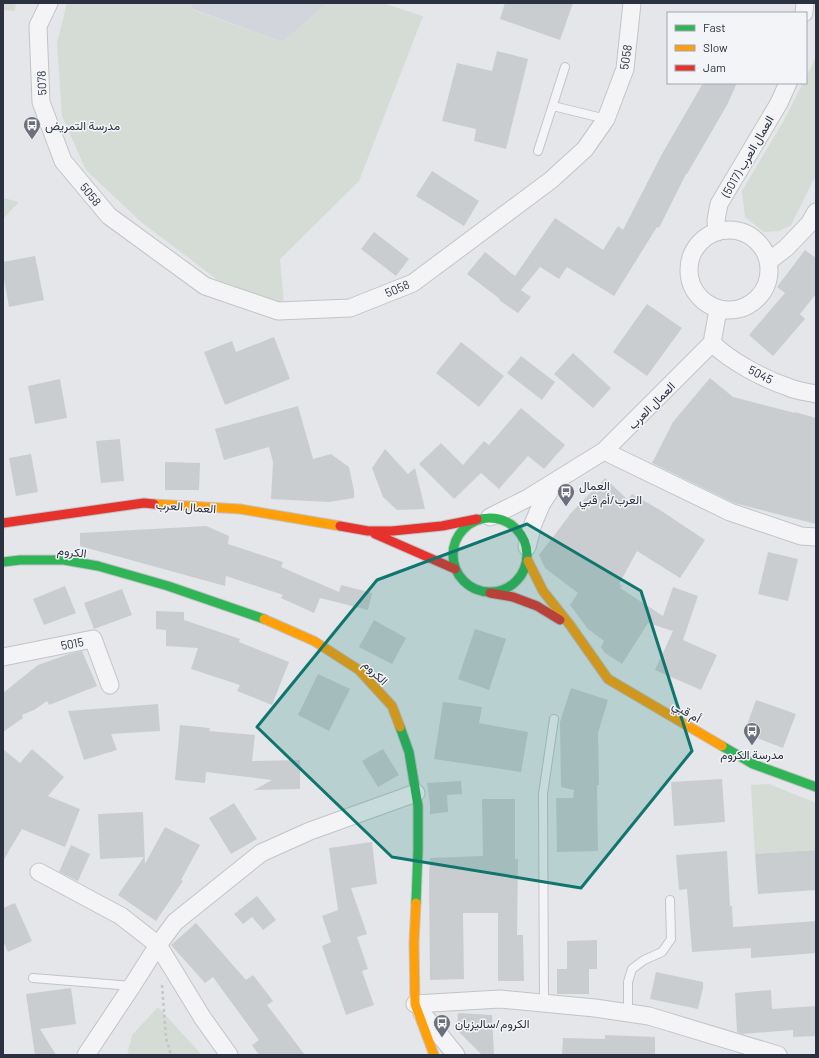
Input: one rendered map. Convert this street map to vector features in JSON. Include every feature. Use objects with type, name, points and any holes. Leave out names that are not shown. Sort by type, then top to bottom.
[{"type":"street","name":"5078","points":[[49,3],[38,26],[41,102],[63,161]]},
{"type":"street","name":"5058","points":[[63,161],[109,216],[205,286],[278,311],[350,308],[413,282],[551,180],[585,149],[606,119],[625,69],[632,3]]},
{"type":"street","name":"العمال العرب (5017)","points":[[717,232],[716,220],[719,204],[779,103],[788,84]]},
{"type":"street","points":[[769,261],[786,248],[809,224],[816,212]]},
{"type":"street","points":[[727,230],[737,231],[754,238],[765,252],[769,261],[770,272],[768,284],[762,294],[754,302],[744,308],[732,311],[718,310],[708,305],[700,299],[694,291],[690,281],[690,260],[694,251],[700,242],[717,232],[727,230]]},
{"type":"street","points":[[712,343],[718,310]]},
{"type":"street","name":"5045","points":[[712,343],[721,352],[757,374],[789,388],[816,394]]},
{"type":"street","name":"العمال العرب","points":[[3,523],[144,503],[240,509],[368,531],[392,531],[442,526],[484,518],[528,498],[604,452],[712,343]]},
{"type":"street","points":[[604,452],[730,512],[801,536],[816,537]]},
{"type":"street","name":"العمال العرب","points":[[527,554],[533,524],[542,503],[557,480]]},
{"type":"street","points":[[484,518],[501,518],[518,529],[524,538],[527,554],[522,574],[512,585],[498,591],[484,592],[472,588],[462,580],[455,569],[452,559],[456,539],[464,527],[484,518]]},
{"type":"street","name":"العمال العرب","points":[[368,531],[455,569]]},
{"type":"street","name":"أم قبي","points":[[527,554],[543,592],[570,625],[608,679],[753,764],[816,787]]},
{"type":"street","name":"الكروم","points":[[3,562],[20,560],[64,560],[98,566],[168,586],[265,619],[314,641],[359,670],[392,706],[409,752],[418,806],[418,850],[414,943],[415,1004],[434,1055]]},
{"type":"street","name":"أم قبي","points":[[484,592],[513,597],[537,606],[570,625]]},
{"type":"street","name":"5015","points":[[3,657],[93,639],[110,685]]},
{"type":"street","points":[[86,1055],[158,945],[175,922],[261,853],[310,831],[416,793]]},
{"type":"street","points":[[39,872],[121,916],[158,945],[202,1017],[229,1055]]},
{"type":"street","points":[[415,1004],[500,999],[595,1008],[649,1016],[778,1055]]},
{"type":"street","points":[[415,1004],[456,1055]]},
{"type":"lane","points":[[538,151],[566,67]]},
{"type":"lane","points":[[553,106],[606,119]]},
{"type":"lane","points":[[544,1003],[543,794],[554,718]]},
{"type":"lane","points":[[628,1013],[628,982],[632,969],[644,960],[662,952],[671,939],[670,900]]},
{"type":"lane","points":[[33,978],[132,986]]},
{"type":"path","points":[[162,980],[166,1038],[171,1055]]},
{"type":"highlighted area","points":[[527,524],[641,591],[692,751],[581,888],[392,857],[257,727],[377,580]]},
{"type":"shaded area","points":[[3,3],[16,3],[15,11],[3,10]]},
{"type":"shaded area","points":[[67,3],[191,3],[193,10],[283,42],[327,3],[382,3],[423,16],[359,181],[280,259],[284,305],[219,281],[140,221],[86,170],[62,116],[57,43]]},
{"type":"shaded area","points":[[191,3],[327,3],[283,42],[192,9]]},
{"type":"shaded area","points":[[816,53],[816,175],[791,225],[779,231],[764,232],[745,217],[742,191],[783,122],[802,84],[807,84],[807,75]]},
{"type":"shaded area","points":[[3,198],[19,202],[3,219]]},
{"type":"shaded area","points":[[769,784],[816,803],[816,850],[755,854],[751,785]]},
{"type":"shaded area","points":[[158,1007],[202,1055],[127,1055],[132,1035]]},
{"type":"building","points":[[505,3],[573,3],[560,40],[500,19]]},
{"type":"building","points":[[497,51],[528,59],[506,149],[474,141],[476,129],[442,121],[457,63],[492,71]]},
{"type":"building","points":[[702,84],[737,84],[727,105],[686,174],[659,228],[657,227],[614,296],[567,267],[559,279],[540,267],[521,290],[531,297],[518,313],[499,300],[500,299],[467,274],[485,252],[515,276],[555,218],[603,250],[618,226],[623,230],[662,154]]},
{"type":"building","points":[[432,171],[479,201],[464,226],[416,196]]},
{"type":"building","points":[[374,232],[409,259],[396,276],[361,249]]},
{"type":"building","points":[[805,250],[816,258],[816,294],[800,314],[805,319],[773,356],[749,335],[785,293],[777,287]]},
{"type":"building","points":[[35,256],[44,300],[9,307],[3,274],[3,262]]},
{"type":"building","points":[[647,304],[682,328],[647,376],[613,352]]},
{"type":"building","points":[[274,337],[290,379],[225,405],[204,352],[232,341],[236,352]]},
{"type":"building","points":[[461,342],[504,376],[479,407],[436,373]]},
{"type":"building","points":[[573,353],[611,388],[593,408],[554,374]]},
{"type":"building","points":[[521,356],[555,382],[542,400],[507,373]]},
{"type":"building","points":[[710,378],[733,397],[816,418],[816,524],[734,503],[652,463],[673,422]]},
{"type":"building","points":[[60,379],[67,418],[35,424],[28,386]]},
{"type":"building","points":[[298,406],[313,459],[331,454],[349,467],[354,498],[329,502],[271,499],[273,462],[269,447],[224,460],[215,429]]},
{"type":"building","points":[[521,408],[565,445],[544,469],[528,456],[499,489],[481,473],[454,499],[419,464],[441,443],[463,465],[484,441],[489,445]]},
{"type":"building","points":[[120,439],[124,481],[101,483],[96,441]]},
{"type":"building","points":[[385,449],[408,474],[415,468],[425,509],[397,510],[383,497],[372,468]]},
{"type":"building","points":[[31,454],[38,492],[16,496],[9,458]]},
{"type":"building","points":[[165,462],[200,463],[199,490],[165,490]]},
{"type":"building","points":[[605,478],[628,500],[632,494],[660,510],[705,540],[680,578],[637,551],[619,584],[622,586],[620,588],[663,616],[673,587],[698,596],[683,640],[717,655],[701,690],[655,670],[673,631],[648,623],[622,664],[605,653],[601,647],[604,641],[588,629],[570,605],[578,593],[545,568],[539,555],[569,515]]},
{"type":"building","points":[[206,526],[229,536],[228,544],[283,562],[281,567],[339,592],[341,585],[372,593],[368,610],[320,598],[314,613],[281,598],[283,595],[226,576],[225,586],[80,546],[80,533]]},
{"type":"building","points":[[768,552],[798,559],[788,601],[758,594]]},
{"type":"building","points":[[65,586],[76,613],[44,625],[33,599]]},
{"type":"building","points":[[122,589],[132,615],[94,629],[84,603]]},
{"type":"building","points":[[156,611],[184,612],[184,620],[240,639],[239,642],[289,662],[272,705],[237,691],[240,685],[191,669],[198,648],[166,646],[166,630],[156,629]]},
{"type":"building","points":[[374,620],[406,638],[392,664],[359,647]]},
{"type":"building","points":[[475,629],[506,639],[489,690],[458,679]]},
{"type":"building","points":[[82,651],[97,686],[49,705],[47,701],[34,710],[22,715],[23,718],[3,732],[3,693],[38,665]]},
{"type":"building","points":[[318,674],[350,689],[329,731],[298,715]]},
{"type":"building","points":[[571,688],[608,700],[598,733],[598,851],[557,852],[556,798],[573,798],[574,790],[561,787],[560,722]]},
{"type":"building","points":[[756,700],[796,714],[783,748],[744,733]]},
{"type":"building","points":[[443,702],[482,707],[479,723],[528,732],[521,772],[434,759]]},
{"type":"building","points":[[158,704],[160,731],[111,734],[117,750],[84,760],[68,711]]},
{"type":"building","points":[[180,725],[210,728],[209,731],[255,735],[252,761],[300,760],[300,789],[254,790],[272,780],[206,772],[205,783],[175,780]]},
{"type":"building","points":[[3,749],[20,763],[32,749],[64,777],[48,796],[80,809],[65,847],[22,829],[3,861]]},
{"type":"building","points":[[383,749],[399,775],[378,787],[362,761]]},
{"type":"building","points":[[722,779],[725,822],[674,826],[671,782]]},
{"type":"building","points":[[461,781],[462,794],[447,795],[448,812],[430,814],[427,783]]},
{"type":"building","points":[[482,799],[515,799],[515,859],[518,859],[517,935],[523,935],[524,981],[498,981],[498,913],[463,913],[464,979],[430,980],[430,858],[483,856]]},
{"type":"building","points":[[234,803],[257,839],[231,854],[209,818]]},
{"type":"building","points":[[143,812],[145,864],[165,827],[200,845],[181,880],[183,881],[156,921],[118,895],[144,857],[100,859],[98,814]]},
{"type":"building","points":[[372,842],[377,884],[351,888],[367,934],[357,937],[368,969],[362,971],[374,1005],[346,1015],[322,946],[331,942],[322,916],[338,910],[329,848]]},
{"type":"building","points":[[71,845],[90,854],[78,881],[59,872]]},
{"type":"building","points":[[816,850],[816,890],[758,894],[755,854]]},
{"type":"building","points":[[727,851],[730,906],[732,906],[733,927],[816,921],[816,953],[751,958],[751,948],[692,952],[687,889],[679,890],[676,855]]},
{"type":"building","points":[[257,896],[276,920],[263,930],[252,917],[243,924],[234,914]]},
{"type":"building","points":[[15,903],[32,941],[8,952],[3,941],[3,908]]},
{"type":"building","points":[[196,923],[246,980],[253,975],[273,1001],[267,1005],[305,1055],[259,1055],[252,1045],[259,1040],[213,977],[205,983],[171,945]]},
{"type":"building","points":[[597,940],[597,969],[589,969],[589,994],[557,994],[557,969],[567,969],[567,941]]},
{"type":"building","points":[[656,972],[703,982],[698,1009],[650,999]]},
{"type":"building","points":[[71,988],[76,1024],[40,1029],[56,1055],[35,1055],[26,994]]},
{"type":"building","points":[[771,990],[772,1009],[816,1006],[816,1036],[793,1037],[793,1030],[742,1034],[737,1032],[735,993]]},
{"type":"building","points":[[458,1013],[492,1015],[494,1055],[482,1055],[457,1030]]},
{"type":"building","points":[[605,1035],[655,1037],[655,1055],[562,1055],[563,1038],[605,1039]]},
{"type":"traffic: fast","points":[[483,518],[497,518],[511,524],[521,534],[527,548],[527,555],[525,569],[521,576],[511,586],[497,592],[483,592],[469,586],[459,576],[453,562],[453,548],[459,534],[469,524],[483,518]]},
{"type":"traffic: fast","points":[[3,562],[20,560],[64,560],[98,566],[168,586],[264,619]]},
{"type":"traffic: fast","points":[[400,727],[409,752],[418,806],[416,903]]},
{"type":"traffic: fast","points":[[722,746],[753,764],[816,787]]},
{"type":"traffic: slow","points":[[154,504],[240,509],[340,526]]},
{"type":"traffic: slow","points":[[528,561],[543,591],[570,625],[608,679],[722,746]]},
{"type":"traffic: slow","points":[[264,619],[314,641],[359,670],[392,706],[400,727]]},
{"type":"traffic: slow","points":[[416,903],[414,943],[415,1004],[434,1055]]},
{"type":"traffic: jam","points":[[3,523],[144,503],[154,504]]},
{"type":"traffic: jam","points":[[340,526],[368,531],[392,531],[442,526],[477,519]]},
{"type":"traffic: jam","points":[[375,534],[455,569]]},
{"type":"traffic: jam","points":[[490,593],[513,597],[537,606],[560,620]]},
{"type":"place","name":"مدرسة التمريض","points":[[32,140]]},
{"type":"place","name":"العمال العرب/أم قبي","points":[[566,507]]},
{"type":"place","name":"مدرسة الكروم","points":[[752,746]]},
{"type":"place","name":"الكروم/ساليزيان","points":[[442,1038]]}]
